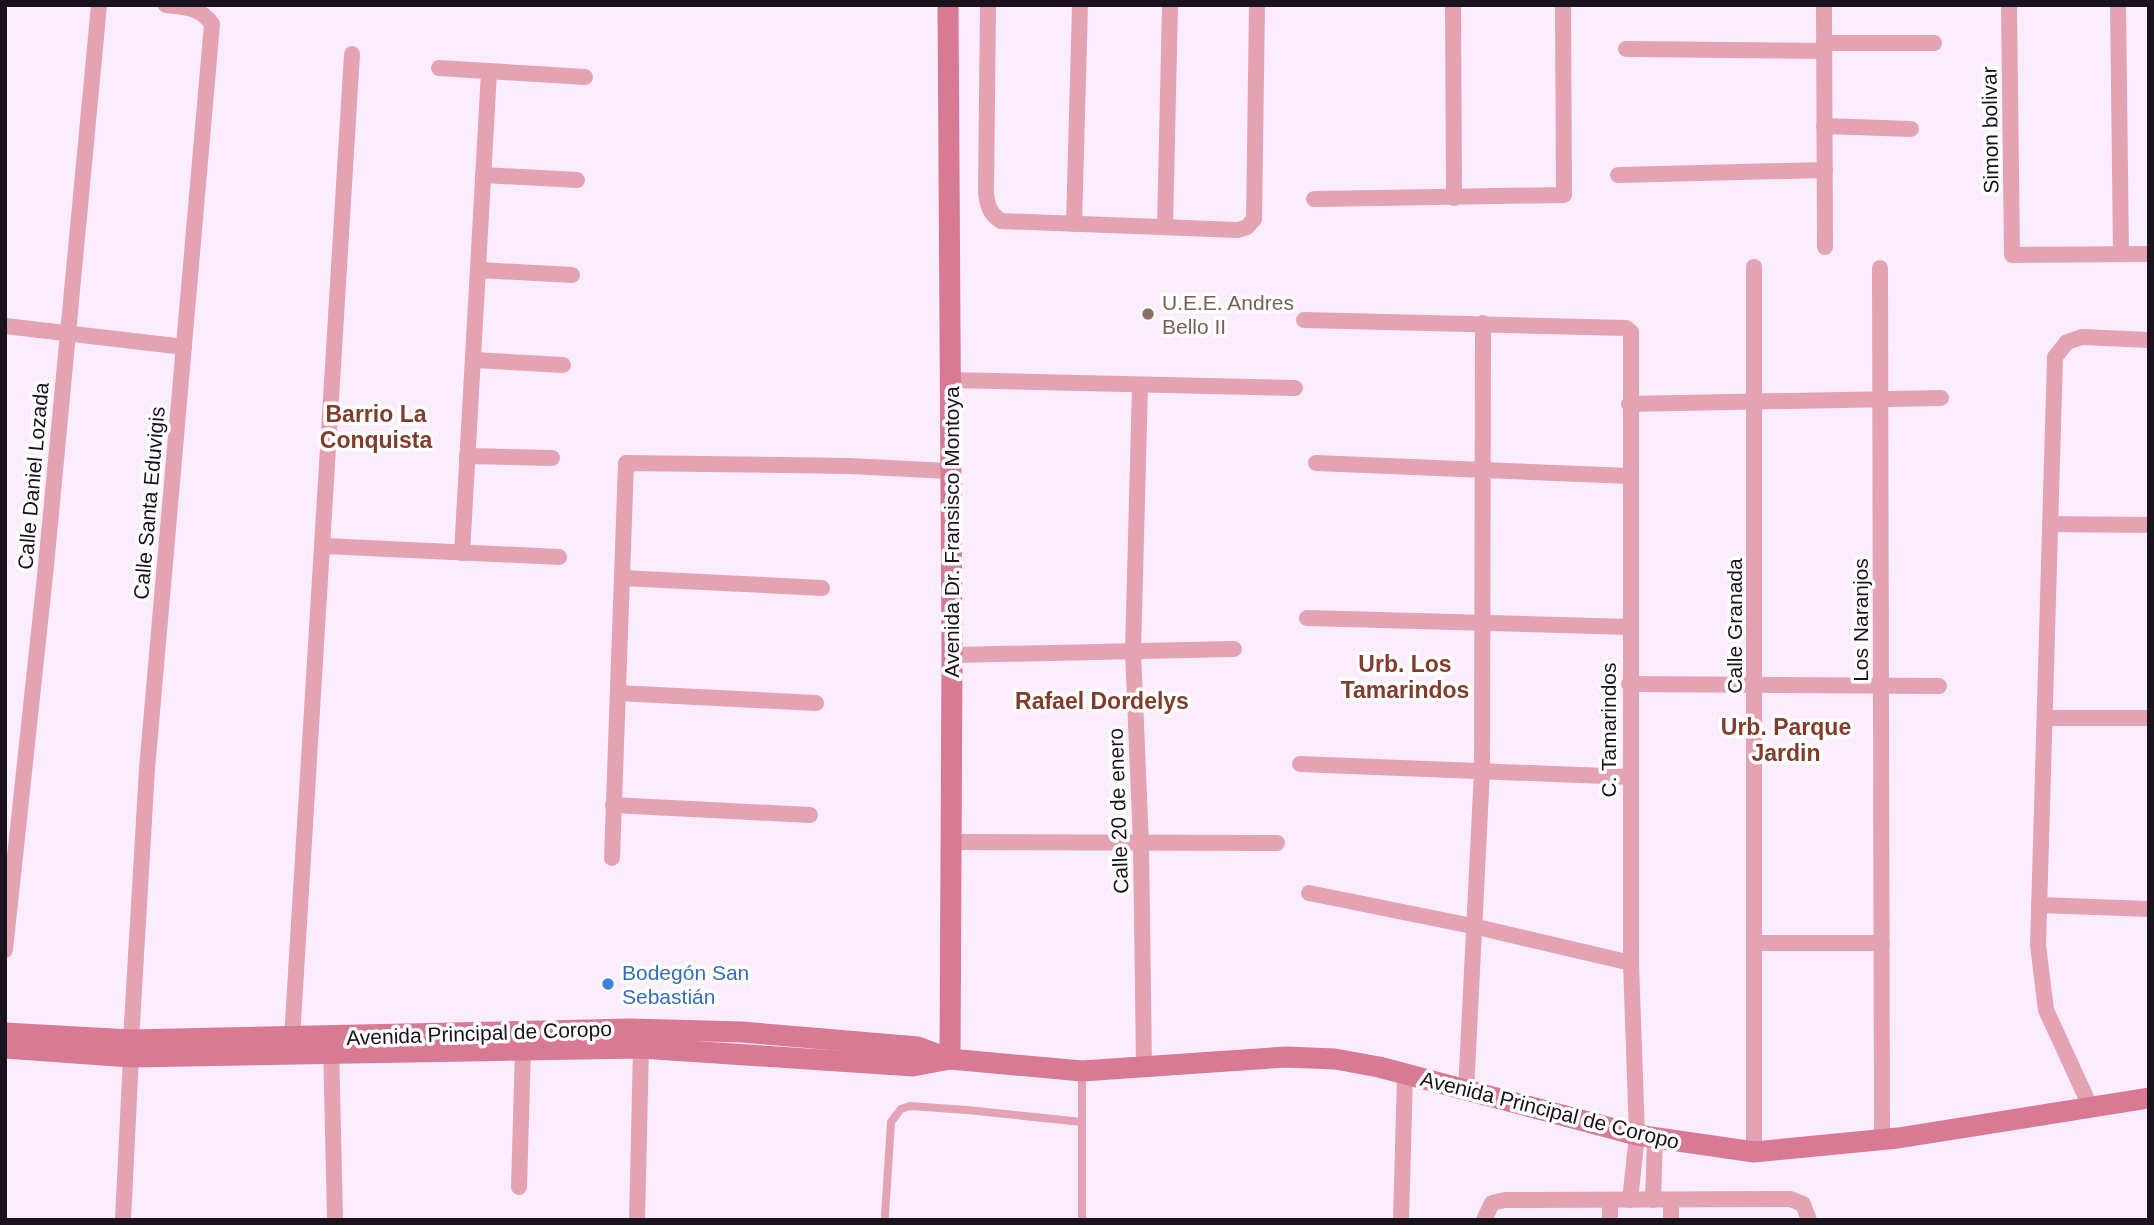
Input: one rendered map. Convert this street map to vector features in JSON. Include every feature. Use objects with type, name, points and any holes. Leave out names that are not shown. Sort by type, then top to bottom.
[{"type":"main road","name":"Avenida Dr. Fransisco Montoya","points":[[948,5],[953,842],[950,1059]]},
{"type":"main road","name":"Avenida Principal de Coropo","points":[[5,1033],[131,1048],[292,1038],[331,1045],[631,1029],[743,1032],[918,1047],[950,1059]]},
{"type":"main road","name":"Avenida Principal de Coropo","points":[[5,1048],[331,1045],[523,1049],[641,1048],[913,1066],[950,1059],[1082,1070],[1286,1057],[1335,1059],[1646,1136],[1754,1152],[1882,1139],[2149,1098]]},
{"type":"street","name":"Calle Daniel Lozada","points":[[5,950],[46,566],[99,5]]},
{"type":"street","name":"Calle Santa Eduvigis","points":[[122,1220],[147,769],[212,24],[205,14],[192,8],[166,5]]},
{"type":"street","points":[[988,5],[986,192],[989,208],[1002,221],[1238,230],[1247,227],[1254,219],[1257,5]]},
{"type":"street","points":[[1074,223],[1080,5]]},
{"type":"street","points":[[1165,227],[1170,5]]},
{"type":"street","points":[[1453,5],[1454,198]]},
{"type":"street","points":[[1314,199],[1564,195],[1563,5]]},
{"type":"street","points":[[1824,5],[1825,247]]},
{"type":"street","name":"Simon bolivar","points":[[2009,5],[2012,255],[2121,254]]},
{"type":"street","points":[[2118,5],[2121,254],[2149,254]]},
{"type":"street","points":[[1626,49],[1934,43]]},
{"type":"street","points":[[292,1038],[352,54]]},
{"type":"street","points":[[439,68],[585,76]]},
{"type":"street","points":[[462,553],[489,72]]},
{"type":"street","points":[[1824,126],[1911,129]]},
{"type":"street","points":[[1618,175],[1825,170]]},
{"type":"street","points":[[483,175],[577,180]]},
{"type":"street","name":"Calle Granada","points":[[1754,1152],[1755,267]]},
{"type":"street","name":"Los Naranjos","points":[[1880,268],[1882,1139]]},
{"type":"street","points":[[479,270],[572,275]]},
{"type":"street","points":[[1304,320],[1483,323],[1482,771],[1477,927],[1466,1091]]},
{"type":"street","name":"C. Tamarindos","points":[[1483,323],[1626,328],[1631,332],[1631,963],[1646,1136]]},
{"type":"street","points":[[5,326],[184,348]]},
{"type":"street","points":[[2090,1106],[2046,1010],[2038,945],[2047,718],[2055,357],[2067,342],[2082,337],[2149,340]]},
{"type":"street","points":[[474,360],[563,365]]},
{"type":"street","points":[[950,380],[1140,386],[1170,383],[1295,388]]},
{"type":"street","name":"Calle 20 de enero","points":[[1140,386],[1133,651],[1141,844],[1144,1068]]},
{"type":"street","points":[[1629,404],[1941,398]]},
{"type":"street","points":[[467,456],[552,458]]},
{"type":"street","points":[[612,858],[626,463],[849,466],[949,471]]},
{"type":"street","points":[[1316,463],[1629,476]]},
{"type":"street","points":[[2050,524],[2149,525]]},
{"type":"street","points":[[324,546],[559,557]]},
{"type":"street","points":[[622,578],[822,588]]},
{"type":"street","points":[[1307,618],[1629,627]]},
{"type":"street","points":[[952,655],[1234,649]]},
{"type":"street","points":[[1629,684],[1939,686]]},
{"type":"street","points":[[618,693],[816,703]]},
{"type":"street","points":[[2047,718],[2149,718]]},
{"type":"street","points":[[1300,764],[1630,777]]},
{"type":"street","points":[[613,805],[810,815]]},
{"type":"street","points":[[953,842],[1277,843]]},
{"type":"street","points":[[1309,893],[1477,927],[1631,963]]},
{"type":"street","points":[[2039,905],[2149,909]]},
{"type":"street","points":[[1755,943],[1882,943]]},
{"type":"street","points":[[331,1045],[335,1220]]},
{"type":"street","points":[[637,1220],[641,1048]]},
{"type":"street","points":[[519,1187],[523,1049]]},
{"type":"street","points":[[1401,1220],[1405,1075]]},
{"type":"street","points":[[1630,1200],[1646,1136]]},
{"type":"street","points":[[1646,1136],[1653,1200]]},
{"type":"street","points":[[1484,1220],[1492,1203],[1505,1199],[1790,1199],[1803,1204],[1809,1220]]},
{"type":"street","points":[[1610,1200],[1610,1220]]},
{"type":"street","points":[[1671,1201],[1671,1220]]},
{"type":"lane","points":[[1082,1070],[1082,1220]]},
{"type":"lane","points":[[886,1216],[891,1122],[901,1109],[911,1106],[956,1109],[1083,1122]]},
{"type":"place","name":"U.E.E. Andres Bello II","points":[[1148,314]]},
{"type":"place","name":"Bodegón San Sebastián","points":[[608,984]]},
{"type":"district","name":"Barrio La Conquista","points":[[376,427]]},
{"type":"district","name":"Urb. Los Tamarindos","points":[[1405,677]]},
{"type":"district","name":"Rafael Dordelys","points":[[1102,701]]},
{"type":"district","name":"Urb. Parque Jardin","points":[[1786,740]]}]
